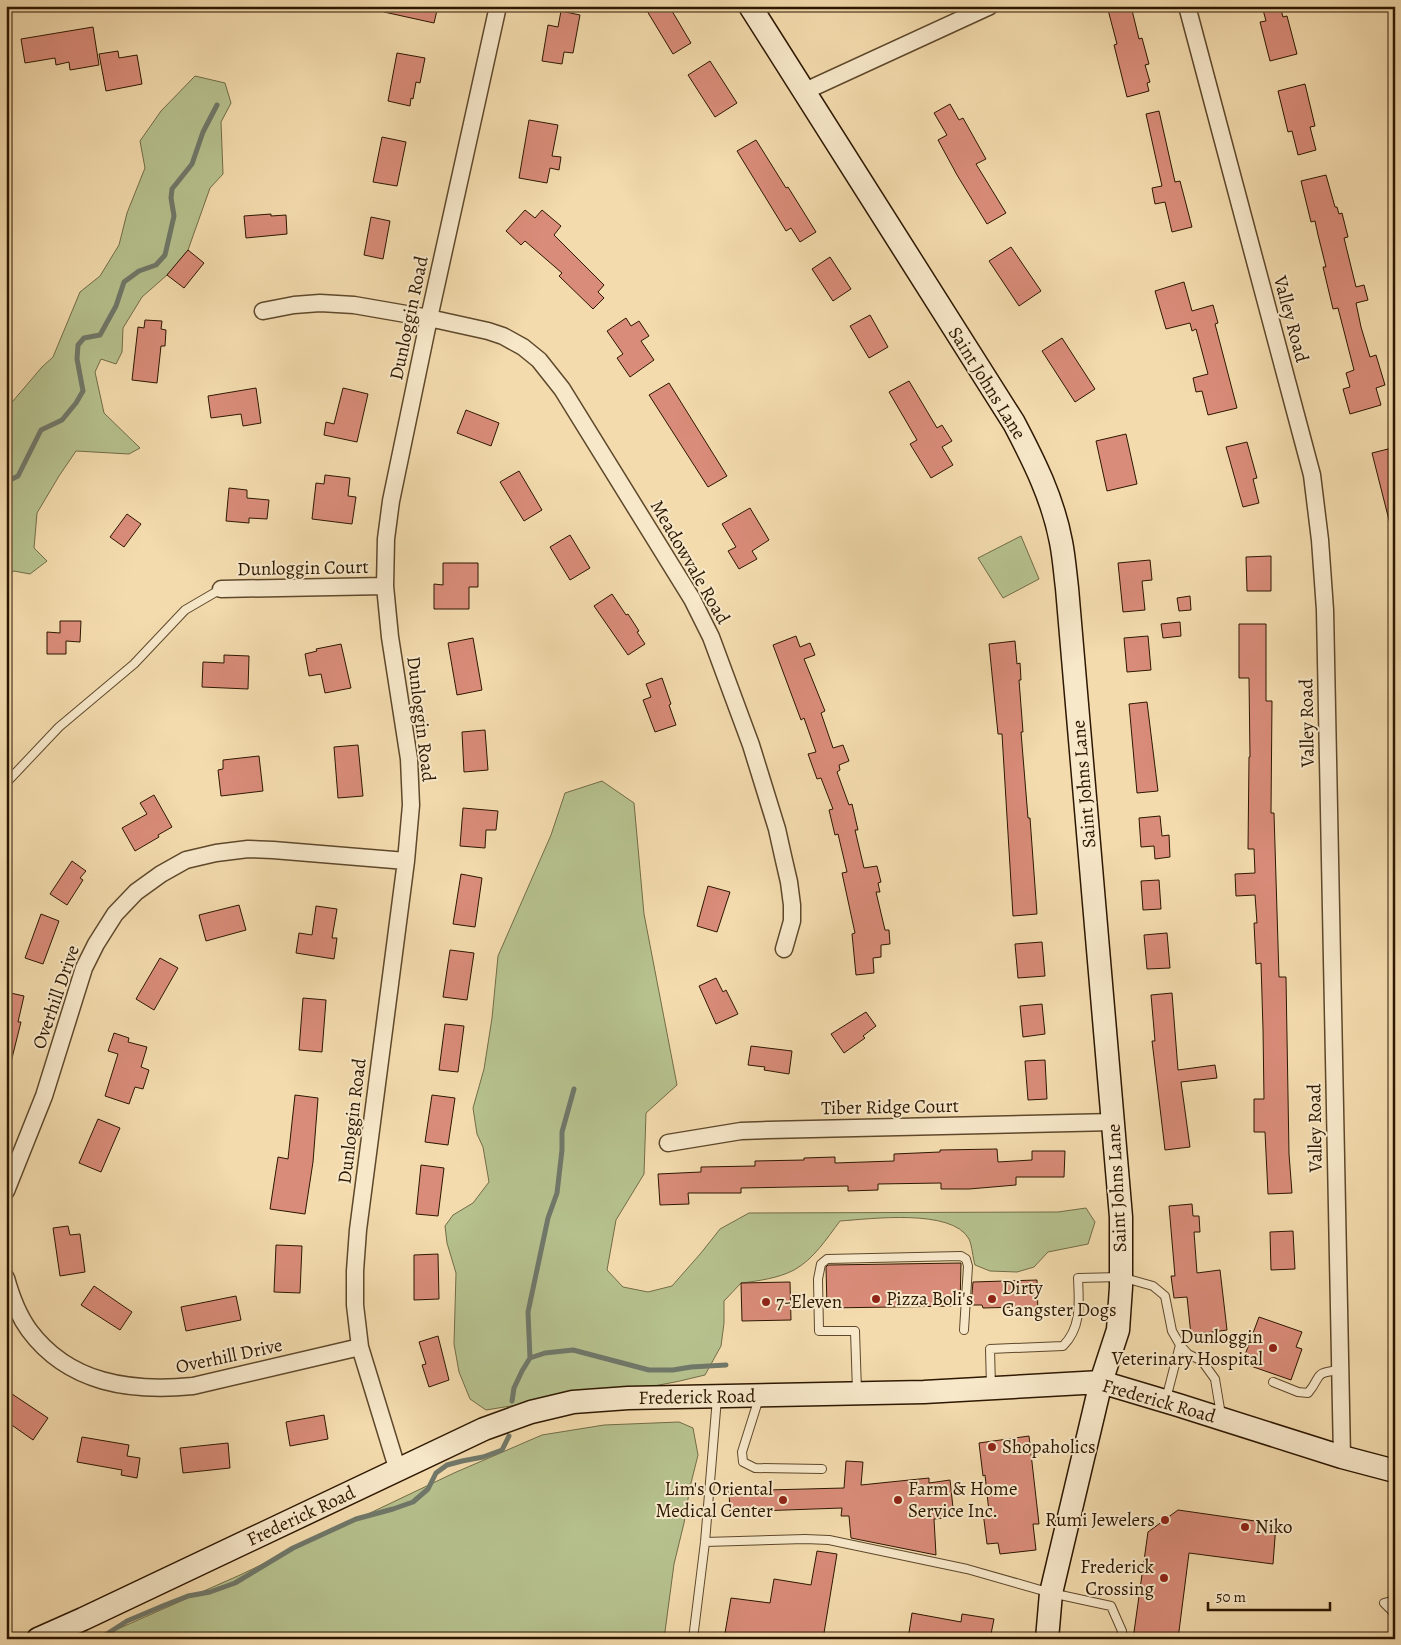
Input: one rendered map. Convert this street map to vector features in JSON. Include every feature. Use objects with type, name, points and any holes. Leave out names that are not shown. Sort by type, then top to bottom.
[{"type":"street","name":"Dunloggin Road","points":[[398,1470],[360,1347],[355,1305],[358,1230],[406,861],[410,804],[409,759],[390,637],[385,586],[386,539],[391,501],[429,318],[498,6]]},
{"type":"street","name":"Saint Johns Lane","points":[[750,6],[1014,423],[1033,460],[1049,500],[1061,540],[1068,588],[1114,1122],[1121,1216],[1121,1277],[1118,1330],[1101,1382],[1051,1593],[1047,1639]]},
{"type":"street","points":[[803,92],[990,6]]},
{"type":"street","name":"Valley Road","points":[[1187,6],[1312,475],[1320,540],[1326,631],[1342,1457]]},
{"type":"street","name":"Meadowvale Road","points":[[263,311],[320,302],[354,305],[429,318],[503,336],[539,360],[562,389],[692,599],[712,637],[751,745],[777,829],[789,882],[792,905],[792,921],[784,949]]},
{"type":"street","name":"Dunloggin Court","points":[[221,588],[385,586]]},
{"type":"street","name":"Overhill Drive","points":[[6,1191],[44,1096],[84,968],[96,944],[115,914],[136,892],[161,874],[186,860],[216,853],[248,849],[406,861]]},
{"type":"street","name":"Tiber Ridge Court","points":[[668,1143],[740,1132],[768,1130],[1114,1122]]},
{"type":"street","name":"Overhill Drive","points":[[6,1278],[12,1299],[28,1330],[49,1352],[74,1370],[104,1383],[134,1388],[166,1389],[193,1386],[360,1347]]},
{"type":"street","name":"Frederick Road","points":[[38,1639],[484,1429],[531,1412],[573,1402],[628,1398],[991,1389],[1101,1382],[1342,1457],[1395,1471]]},
{"type":"lane","points":[[6,782],[59,727],[134,664],[184,610],[221,588]]},
{"type":"lane","points":[[857,1393],[855,1331],[819,1331],[818,1279],[821,1264],[827,1259],[961,1256],[966,1259],[968,1266],[964,1330]]},
{"type":"lane","points":[[991,1389],[990,1349],[1063,1346],[1071,1338],[1076,1324],[1079,1307],[1078,1278],[1121,1277],[1153,1286],[1164,1296],[1172,1331],[1180,1345],[1188,1354],[1202,1361],[1215,1379],[1221,1418]]},
{"type":"lane","points":[[1165,1401],[1180,1345]]},
{"type":"lane","points":[[1273,1382],[1298,1392],[1308,1393],[1317,1376],[1324,1372],[1340,1370]]},
{"type":"lane","points":[[693,1639],[705,1542],[717,1396]]},
{"type":"lane","points":[[760,1396],[742,1452],[743,1462],[755,1468],[822,1468]]},
{"type":"lane","points":[[705,1542],[805,1538],[829,1540],[968,1569],[1051,1593],[1111,1606],[1122,1631],[1122,1639]]},
{"type":"lane","points":[[1395,1600],[1384,1603],[1395,1614]]},
{"type":"green space","points":[[195,76],[225,83],[231,103],[221,122],[223,174],[210,188],[188,250],[167,275],[142,297],[123,328],[122,352],[116,364],[101,359],[95,372],[104,413],[140,448],[129,454],[76,451],[37,513],[34,548],[47,561],[30,574],[14,571],[6,576],[6,405],[13,401],[53,357],[80,292],[100,276],[119,245],[127,213],[145,168],[140,141],[161,111]]},
{"type":"green space","points":[[1021,536],[1039,579],[1003,598],[978,558]]},
{"type":"green space","points":[[602,781],[634,803],[644,914],[677,1085],[646,1113],[644,1174],[616,1220],[607,1270],[623,1287],[648,1292],[672,1286],[720,1229],[749,1213],[1058,1212],[1086,1208],[1095,1222],[1088,1244],[1048,1252],[1034,1267],[1017,1272],[990,1271],[975,1265],[969,1239],[960,1229],[946,1223],[929,1219],[909,1218],[840,1221],[820,1248],[794,1270],[775,1277],[741,1283],[724,1301],[721,1346],[705,1375],[651,1387],[486,1410],[470,1399],[459,1372],[454,1344],[456,1273],[447,1243],[445,1226],[453,1215],[473,1203],[489,1182],[483,1147],[477,1134],[473,1108],[484,1069],[492,1018],[498,956],[551,835],[565,793]]},
{"type":"green space","points":[[679,1422],[693,1428],[698,1455],[674,1564],[664,1639],[95,1639],[240,1575],[454,1473],[542,1435],[604,1425]]},
{"type":"building","points":[[385,6],[438,6],[434,23],[384,12]]},
{"type":"building","points":[[644,6],[669,6],[691,43],[673,54]]},
{"type":"building","points":[[1107,6],[1131,6],[1139,39],[1142,38],[1149,64],[1145,65],[1150,82],[1147,83],[1149,91],[1127,97],[1114,45],[1117,44]]},
{"type":"building","points":[[1262,6],[1280,6],[1283,17],[1287,16],[1297,54],[1270,61],[1260,22],[1266,21]]},
{"type":"building","points":[[561,11],[580,15],[573,53],[564,52],[562,64],[542,61],[548,25],[558,27]]},
{"type":"building","points":[[93,27],[99,65],[70,70],[69,62],[56,65],[55,58],[25,63],[21,39]]},
{"type":"building","points":[[118,51],[119,58],[137,55],[142,84],[106,91],[99,54]]},
{"type":"building","points":[[397,53],[425,58],[420,83],[416,82],[410,106],[388,101]]},
{"type":"building","points":[[710,61],[737,103],[715,117],[688,75]]},
{"type":"building","points":[[1305,84],[1315,126],[1310,127],[1316,150],[1298,155],[1292,131],[1288,132],[1278,91]]},
{"type":"building","points":[[950,104],[959,120],[963,118],[986,159],[976,164],[1006,213],[987,224],[938,140],[947,135],[934,113]]},
{"type":"building","points":[[1159,111],[1175,182],[1180,181],[1192,227],[1172,232],[1165,202],[1155,204],[1152,188],[1162,186],[1146,114]]},
{"type":"building","points":[[529,120],[558,125],[552,156],[561,157],[559,170],[550,168],[547,183],[519,178]]},
{"type":"building","points":[[382,137],[406,142],[397,186],[373,182]]},
{"type":"building","points":[[756,140],[816,232],[800,242],[791,228],[786,231],[737,151]]},
{"type":"building","points":[[1326,175],[1335,207],[1337,207],[1339,214],[1342,213],[1348,237],[1344,238],[1356,287],[1364,285],[1368,300],[1356,303],[1361,327],[1370,357],[1376,355],[1385,385],[1376,388],[1381,405],[1350,414],[1343,389],[1350,387],[1346,373],[1354,370],[1338,308],[1333,309],[1323,267],[1326,267],[1315,221],[1311,222],[1301,181]]},
{"type":"building","points":[[525,210],[535,218],[542,210],[561,226],[554,235],[604,285],[598,292],[604,298],[593,309],[559,276],[562,273],[525,241],[521,245],[506,231]]},
{"type":"building","points":[[271,214],[271,216],[286,215],[287,234],[246,238],[244,216]]},
{"type":"building","points":[[371,217],[390,221],[383,259],[364,255]]},
{"type":"building","points":[[1011,247],[1041,291],[1019,306],[989,261]]},
{"type":"building","points":[[188,250],[204,263],[184,288],[167,275]]},
{"type":"building","points":[[830,257],[851,289],[833,301],[812,269]]},
{"type":"building","points":[[1184,282],[1192,311],[1213,305],[1218,323],[1215,324],[1237,408],[1208,415],[1202,391],[1196,392],[1193,378],[1208,374],[1196,329],[1192,331],[1190,323],[1166,329],[1155,291]]},
{"type":"building","points":[[870,315],[888,347],[869,358],[850,326]]},
{"type":"building","points":[[626,318],[631,326],[639,321],[649,336],[641,341],[654,360],[630,377],[617,358],[623,354],[607,331]]},
{"type":"building","points":[[145,320],[162,321],[161,329],[166,330],[165,346],[161,346],[157,383],[132,380],[138,327],[144,328]]},
{"type":"building","points":[[1062,338],[1095,389],[1075,402],[1042,351]]},
{"type":"building","points":[[909,381],[937,428],[942,425],[952,441],[942,447],[953,465],[931,478],[910,444],[917,440],[889,392]]},
{"type":"building","points":[[669,383],[727,476],[708,487],[649,395]]},
{"type":"building","points":[[256,388],[261,423],[243,426],[241,414],[211,418],[208,396]]},
{"type":"building","points":[[343,388],[368,394],[357,442],[324,435],[326,422],[334,424]]},
{"type":"building","points":[[466,410],[499,423],[491,446],[457,433]]},
{"type":"building","points":[[1126,434],[1137,484],[1107,491],[1096,441]]},
{"type":"building","points":[[1247,442],[1257,478],[1253,479],[1259,503],[1243,507],[1226,447]]},
{"type":"building","points":[[1392,448],[1395,461],[1395,523],[1390,524],[1372,453]]},
{"type":"building","points":[[519,471],[542,510],[524,521],[500,482]]},
{"type":"building","points":[[325,475],[350,478],[348,496],[356,497],[352,524],[312,519],[316,483],[324,484]]},
{"type":"building","points":[[229,488],[247,490],[247,498],[269,500],[267,519],[249,518],[249,523],[226,521]]},
{"type":"building","points":[[750,508],[769,540],[752,551],[757,559],[739,569],[728,551],[736,547],[722,524]]},
{"type":"building","points":[[127,514],[141,524],[124,547],[110,537]]},
{"type":"building","points":[[570,535],[590,568],[570,580],[550,547]]},
{"type":"building","points":[[1271,556],[1271,591],[1247,591],[1246,557]]},
{"type":"building","points":[[1150,560],[1152,580],[1142,581],[1145,610],[1123,612],[1118,563]]},
{"type":"building","points":[[443,563],[478,563],[478,587],[469,587],[469,609],[434,609],[434,584],[443,585]]},
{"type":"building","points":[[612,594],[626,615],[628,614],[645,644],[628,655],[594,606]]},
{"type":"building","points":[[1190,596],[1191,610],[1179,611],[1177,598]]},
{"type":"building","points":[[60,621],[81,621],[80,642],[66,641],[66,654],[47,654],[47,632],[60,633]]},
{"type":"building","points":[[1180,622],[1181,636],[1163,638],[1161,624]]},
{"type":"building","points":[[1239,624],[1266,624],[1266,701],[1272,701],[1271,813],[1274,813],[1279,977],[1286,977],[1289,1154],[1292,1193],[1268,1194],[1265,1132],[1254,1132],[1254,1099],[1264,1099],[1263,1029],[1261,963],[1256,964],[1254,923],[1257,923],[1255,895],[1236,896],[1235,874],[1255,873],[1254,849],[1248,849],[1249,678],[1239,678]]},
{"type":"building","points":[[796,636],[800,647],[810,643],[815,655],[804,659],[825,711],[821,713],[833,748],[843,745],[849,761],[839,765],[840,770],[837,772],[849,805],[852,804],[858,830],[855,830],[864,868],[877,866],[881,882],[878,883],[880,892],[876,892],[885,930],[889,930],[890,944],[881,945],[881,957],[873,958],[874,973],[856,975],[852,934],[855,933],[842,873],[847,872],[838,834],[835,835],[829,810],[833,809],[821,778],[817,779],[808,754],[816,752],[804,718],[801,720],[773,645]]},
{"type":"building","points":[[1148,636],[1151,670],[1127,672],[1124,638]]},
{"type":"building","points":[[473,638],[482,690],[457,695],[448,643]]},
{"type":"building","points":[[1015,641],[1017,664],[1020,663],[1021,680],[1019,680],[1023,732],[1021,732],[1037,914],[1013,916],[1002,734],[998,734],[989,644]]},
{"type":"building","points":[[341,644],[351,688],[325,693],[321,674],[309,676],[305,654],[317,651],[316,649]]},
{"type":"building","points":[[224,655],[249,656],[248,689],[202,687],[203,662],[224,663]]},
{"type":"building","points":[[662,678],[676,725],[655,732],[643,700],[651,697],[646,684]]},
{"type":"building","points":[[1147,702],[1158,791],[1137,793],[1129,704]]},
{"type":"building","points":[[485,730],[488,770],[464,772],[462,732]]},
{"type":"building","points":[[358,745],[363,796],[338,798],[334,747]]},
{"type":"building","points":[[259,756],[263,791],[221,796],[218,770],[223,769],[223,760]]},
{"type":"building","points":[[154,795],[172,827],[135,851],[122,828],[147,814],[140,803]]},
{"type":"building","points":[[463,808],[498,811],[496,830],[486,830],[485,848],[460,846]]},
{"type":"building","points":[[1160,816],[1162,836],[1169,835],[1170,857],[1155,859],[1154,846],[1141,847],[1139,818]]},
{"type":"building","points":[[72,861],[86,871],[80,878],[83,880],[67,905],[50,894]]},
{"type":"building","points":[[461,874],[482,878],[475,927],[453,924]]},
{"type":"building","points":[[1159,880],[1161,909],[1143,910],[1141,881]]},
{"type":"building","points":[[708,886],[730,892],[717,932],[697,926]]},
{"type":"building","points":[[239,905],[246,930],[206,941],[199,915]]},
{"type":"building","points":[[316,906],[337,909],[332,938],[337,938],[334,959],[296,953],[299,933],[312,935]]},
{"type":"building","points":[[41,914],[59,921],[43,964],[25,958]]},
{"type":"building","points":[[1167,933],[1170,968],[1147,969],[1144,935]]},
{"type":"building","points":[[1042,942],[1045,976],[1018,978],[1015,944]]},
{"type":"building","points":[[450,950],[474,953],[467,1000],[443,997]]},
{"type":"building","points":[[160,958],[178,968],[154,1010],[136,999]]},
{"type":"building","points":[[716,978],[723,992],[726,990],[738,1014],[716,1024],[699,986]]},
{"type":"building","points":[[6,992],[24,996],[18,1022],[21,1022],[11,1062],[6,1062]]},
{"type":"building","points":[[1172,993],[1178,1070],[1215,1065],[1217,1078],[1181,1082],[1190,1147],[1165,1150],[1152,1041],[1155,1041],[1151,995]]},
{"type":"building","points":[[303,998],[326,1000],[322,1052],[299,1050]]},
{"type":"building","points":[[1042,1004],[1045,1034],[1023,1037],[1020,1006]]},
{"type":"building","points":[[866,1012],[876,1026],[863,1036],[865,1038],[844,1053],[831,1034]]},
{"type":"building","points":[[445,1024],[464,1026],[458,1072],[439,1070]]},
{"type":"building","points":[[114,1033],[129,1038],[128,1042],[147,1047],[141,1067],[149,1070],[143,1089],[135,1087],[129,1104],[105,1096],[118,1054],[108,1051]]},
{"type":"building","points":[[751,1046],[792,1051],[789,1074],[764,1070],[765,1067],[748,1065]]},
{"type":"building","points":[[1045,1060],[1047,1099],[1028,1100],[1025,1061]]},
{"type":"building","points":[[295,1095],[318,1098],[313,1162],[305,1214],[270,1209],[278,1157],[288,1159]]},
{"type":"building","points":[[432,1095],[455,1098],[448,1145],[425,1142]]},
{"type":"building","points":[[98,1119],[120,1128],[101,1172],[79,1163]]},
{"type":"building","points":[[997,1149],[998,1162],[1032,1160],[1032,1151],[1065,1151],[1064,1177],[1016,1177],[1016,1185],[969,1189],[941,1189],[941,1183],[878,1184],[878,1190],[848,1191],[848,1186],[741,1188],[741,1193],[688,1193],[689,1204],[660,1205],[658,1174],[701,1172],[701,1167],[755,1166],[755,1161],[835,1157],[835,1163],[894,1161],[894,1154],[940,1152],[940,1150]]},
{"type":"building","points":[[421,1165],[444,1168],[438,1216],[416,1214]]},
{"type":"building","points":[[1192,1204],[1193,1216],[1199,1216],[1200,1232],[1194,1232],[1197,1273],[1220,1270],[1227,1330],[1191,1335],[1187,1297],[1174,1298],[1171,1276],[1175,1276],[1169,1206]]},
{"type":"building","points":[[68,1226],[70,1235],[80,1234],[85,1272],[60,1276],[53,1228]]},
{"type":"building","points":[[1293,1231],[1295,1269],[1271,1270],[1270,1232]]},
{"type":"building","points":[[276,1245],[302,1246],[300,1293],[274,1292]]},
{"type":"building","points":[[438,1254],[439,1299],[414,1300],[414,1255]]},
{"type":"building","points":[[961,1263],[960,1306],[827,1308],[826,1267],[828,1265]]},
{"type":"building","points":[[1037,1280],[1038,1314],[1018,1314],[1018,1307],[983,1308],[982,1305],[971,1305],[973,1282]]},
{"type":"building","name":"7-Eleven","points":[[790,1282],[791,1320],[742,1321],[741,1283]]},
{"type":"building","points":[[94,1286],[132,1312],[120,1330],[81,1305]]},
{"type":"building","points":[[236,1296],[241,1320],[186,1331],[181,1307]]},
{"type":"building","name":"Dunloggin Veterinary Hospital","points":[[1259,1317],[1302,1332],[1296,1347],[1302,1349],[1291,1380],[1242,1363]]},
{"type":"building","points":[[438,1336],[449,1380],[429,1387],[422,1365],[426,1364],[419,1342]]},
{"type":"building","points":[[6,1390],[48,1418],[33,1440],[6,1421]]},
{"type":"building","points":[[324,1415],[328,1439],[290,1446],[286,1422]]},
{"type":"building","points":[[1029,1436],[1039,1524],[1033,1524],[1036,1550],[1000,1554],[998,1543],[987,1544],[983,1512],[989,1512],[979,1443]]},
{"type":"building","points":[[82,1437],[129,1445],[127,1456],[140,1458],[137,1478],[121,1475],[122,1470],[77,1462]]},
{"type":"building","points":[[228,1443],[230,1468],[183,1473],[180,1448]]},
{"type":"building","name":"Farm & Home Service Inc.","points":[[846,1461],[863,1462],[861,1485],[929,1478],[929,1483],[950,1480],[954,1517],[934,1519],[936,1555],[851,1538],[849,1516],[841,1516],[842,1508],[730,1512],[729,1491],[844,1488]]},
{"type":"building","name":"Frederick Crossing","points":[[1178,1510],[1276,1524],[1273,1564],[1189,1553],[1178,1639],[1133,1639],[1148,1532]]},
{"type":"building","points":[[817,1551],[837,1554],[823,1639],[724,1639],[731,1598],[770,1603],[774,1579],[811,1585]]},
{"type":"building","points":[[912,1613],[961,1622],[962,1614],[994,1619],[990,1639],[908,1639]]},
{"type":"waterway","points":[[6,482],[18,476],[41,430],[62,420],[83,391],[77,359],[78,345],[84,338],[100,335],[116,306],[124,282],[139,271],[156,265],[165,255],[174,216],[171,198],[172,189],[192,164],[203,132],[217,105]]},
{"type":"waterway","points":[[530,1358],[528,1312],[548,1218],[557,1193],[562,1132],[574,1089]]},
{"type":"waterway","points":[[512,1401],[514,1388],[530,1358],[545,1353],[573,1350],[649,1370],[673,1370],[726,1365]]},
{"type":"waterway","points":[[99,1639],[127,1621],[165,1605],[188,1596],[210,1592],[235,1583],[293,1548],[356,1519],[413,1502],[428,1489],[436,1473],[447,1465],[483,1457],[502,1450],[509,1436]]},
{"type":"place","name":"Pizza Boli's","points":[[876,1299]]},
{"type":"place","name":"Dirty Gangster Dogs","points":[[992,1299]]},
{"type":"place","name":"7-Eleven","points":[[766,1302]]},
{"type":"place","name":"Dunloggin Veterinary Hospital","points":[[1273,1348]]},
{"type":"place","name":"Shopaholics","points":[[992,1447]]},
{"type":"place","name":"Lim's Oriental Medical Center","points":[[783,1500]]},
{"type":"place","name":"Farm & Home Service Inc.","points":[[898,1500]]},
{"type":"place","name":"Rumi Jewelers","points":[[1165,1520]]},
{"type":"place","name":"Niko","points":[[1245,1527]]},
{"type":"place","name":"Frederick Crossing","points":[[1164,1578]]}]
